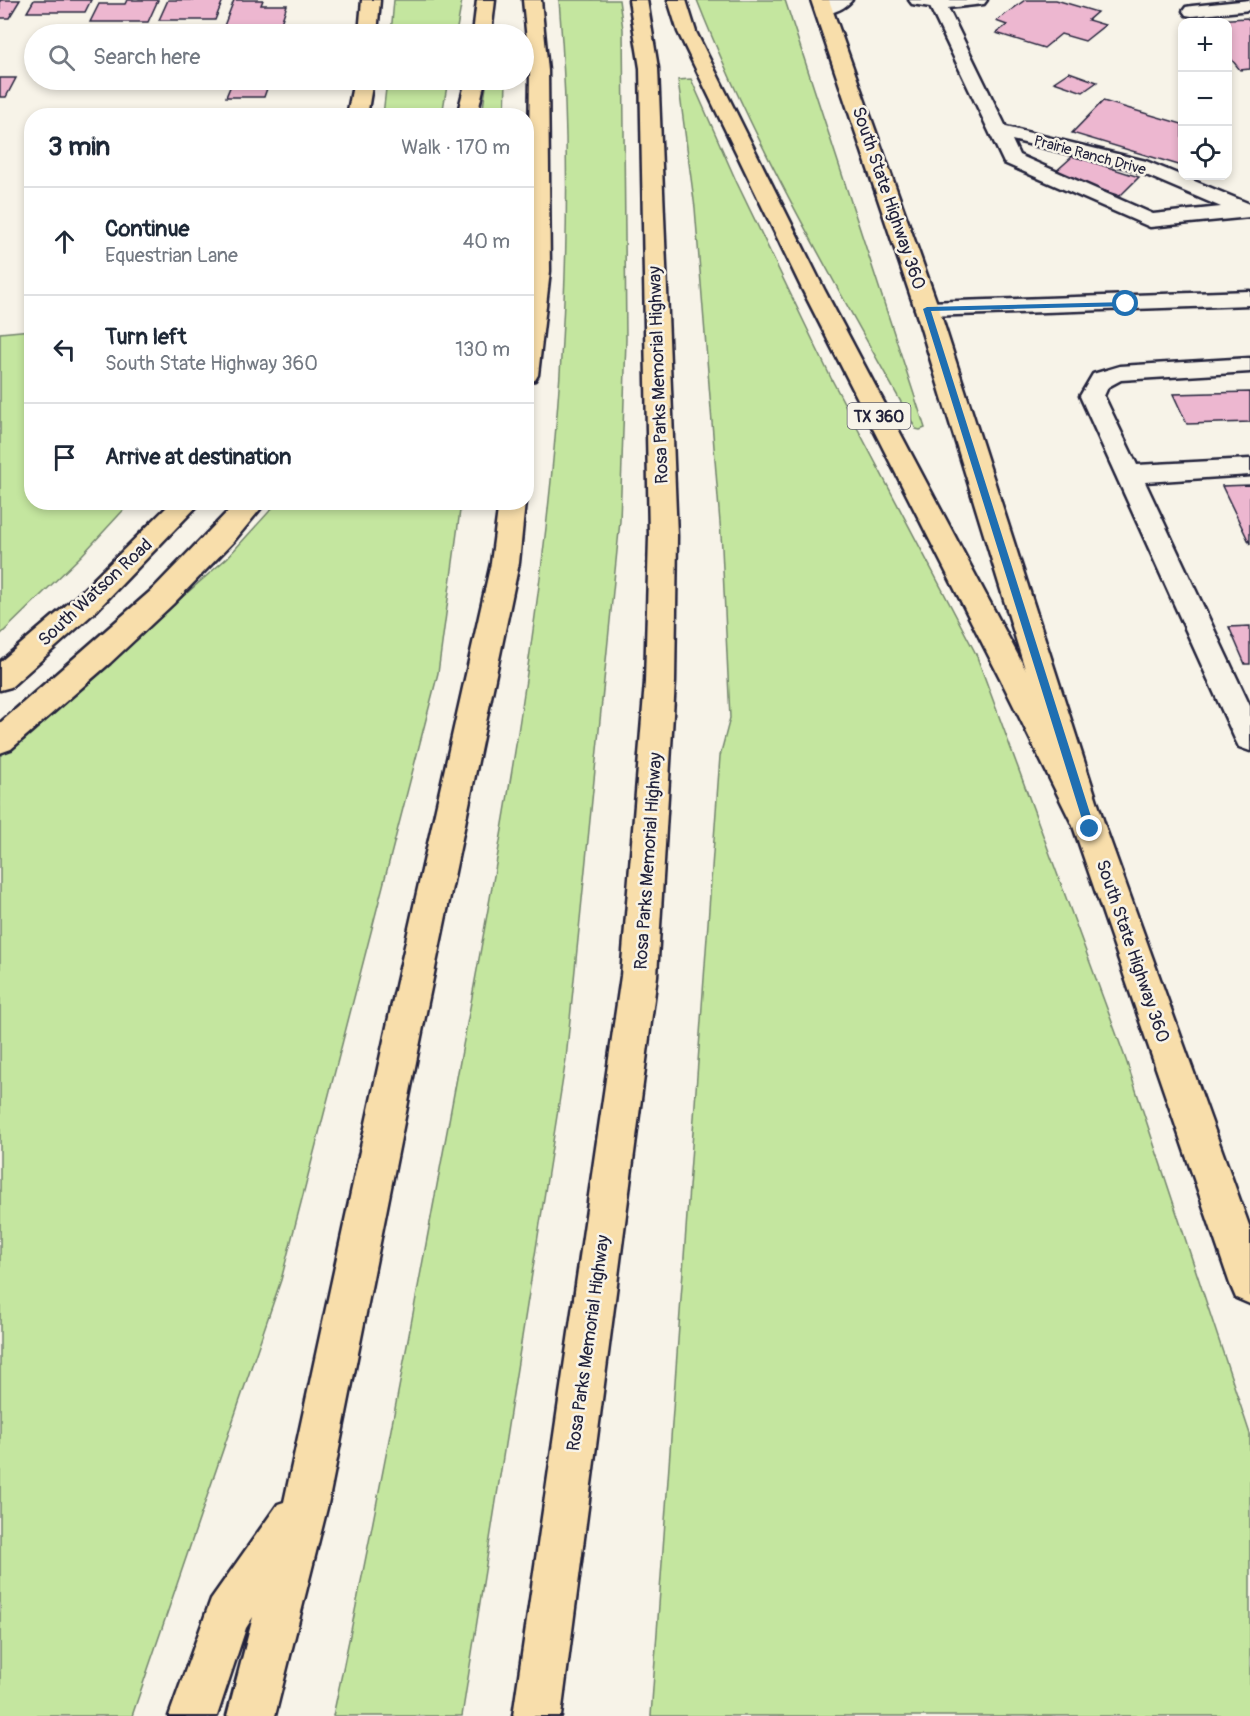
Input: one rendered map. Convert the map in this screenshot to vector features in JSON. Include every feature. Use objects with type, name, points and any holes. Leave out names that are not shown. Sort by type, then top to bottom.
[{"type":"main road","points":[[369,24],[371,0]]},
{"type":"main road","points":[[483,24],[486,0]]},
{"type":"main road","points":[[532,0],[539,71],[539,271],[534,311]]},
{"type":"main road","name":"Rosa Parks Memorial Highway","points":[[537,1716],[639,976],[660,682],[663,536],[649,68],[638,0]]},
{"type":"main road","name":"TX 360","points":[[677,0],[687,32],[814,291],[1015,678],[1090,829]]},
{"type":"main road","name":"South State Highway 360","points":[[829,3],[1090,829],[1250,1284]]},
{"type":"main road","points":[[358,108],[361,90]]},
{"type":"main road","points":[[469,108],[473,90]]},
{"type":"main road","name":"South Watson Road","points":[[0,679],[86,604],[180,510]]},
{"type":"main road","points":[[0,741],[94,661],[214,548],[246,510]]},
{"type":"main road","points":[[251,1716],[306,1504],[406,1017],[505,563],[511,510]]},
{"type":"main road","points":[[193,1716],[227,1615],[306,1504]]},
{"type":"street","points":[[916,0],[938,3],[978,0]]},
{"type":"street","name":"Prairie Ranch Drive","points":[[938,3],[1011,159],[1150,221],[1249,211]]},
{"type":"street","points":[[1192,11],[1250,5]]},
{"type":"street","name":"Prairie Ranch Drive","points":[[998,131],[1139,165],[1249,211]]},
{"type":"street","points":[[927,309],[1250,298]]},
{"type":"street","points":[[1250,365],[1120,373],[1103,377],[1096,384],[1092,396],[1250,739]]},
{"type":"street","points":[[1129,474],[1250,467]]},
{"type":"green space","points":[[394,0],[462,0],[458,24],[392,24]]},
{"type":"green space","points":[[559,0],[619,0],[623,29],[626,339],[620,521],[566,1059],[462,1716],[333,1716],[415,1304],[485,926],[508,795],[546,531],[558,399],[565,266],[566,133]]},
{"type":"green space","points":[[697,0],[785,0],[925,428],[916,429],[799,218],[745,110]]},
{"type":"green space","points":[[691,79],[737,183],[831,378],[976,654],[1126,1060],[1250,1434],[1250,1716],[651,1716],[720,756],[730,718],[722,548],[695,208],[678,80]]},
{"type":"green space","points":[[386,90],[446,90],[443,108],[384,108]]},
{"type":"green space","points":[[486,90],[506,90],[505,108],[483,108]]},
{"type":"green space","points":[[24,331],[24,510],[124,510],[82,555],[0,635],[0,333]]},
{"type":"green space","points":[[271,510],[460,510],[438,673],[281,1280],[132,1716],[0,1716],[0,756],[227,558]]},
{"type":"building","points":[[0,0],[20,0],[9,18],[0,18]]},
{"type":"building","points":[[34,0],[91,0],[85,12],[27,12]]},
{"type":"building","points":[[127,0],[158,0],[148,22],[90,22],[99,4],[125,4]]},
{"type":"building","points":[[168,0],[223,0],[215,20],[159,20]]},
{"type":"building","points":[[234,0],[263,0],[261,5],[287,5],[281,24],[225,24]]},
{"type":"building","points":[[1025,0],[1056,0],[1097,12],[1088,20],[1105,25],[1085,41],[1061,34],[1044,48],[996,33],[1007,25],[996,21]]},
{"type":"building","points":[[1247,18],[1250,21],[1250,69],[1240,70],[1232,60],[1232,19]]},
{"type":"building","points":[[1069,72],[1097,82],[1083,92],[1054,82]]},
{"type":"building","points":[[0,78],[16,78],[6,97],[0,97]]},
{"type":"building","points":[[229,90],[266,90],[264,97],[226,97]]},
{"type":"building","points":[[1103,101],[1178,123],[1178,165],[1072,133]]},
{"type":"building","points":[[1073,156],[1139,177],[1120,196],[1053,174]]},
{"type":"building","points":[[1250,392],[1250,422],[1187,424],[1173,394]]},
{"type":"building","points":[[1250,485],[1250,544],[1222,486]]},
{"type":"building","points":[[1250,626],[1250,664],[1245,664],[1229,627]]},
{"type":"route","points":[[1090,829],[927,309],[1126,304]]}]
